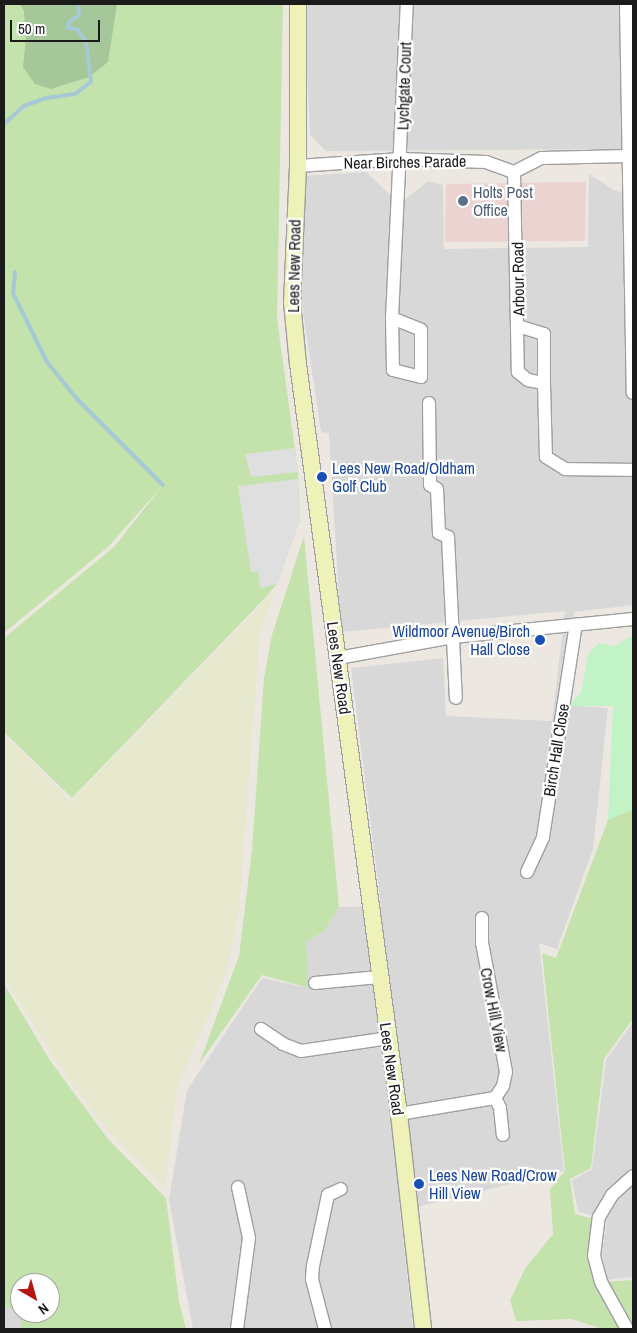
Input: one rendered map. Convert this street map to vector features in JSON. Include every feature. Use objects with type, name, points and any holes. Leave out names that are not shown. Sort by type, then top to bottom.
[{"type":"street","name":"Lees New Road","points":[[298,4],[298,166],[292,302],[308,448],[399,1114],[423,1329]]},
{"type":"street","name":"Lychgate Court","points":[[392,318],[421,330],[421,377],[393,370],[392,318],[407,4]]},
{"type":"street","points":[[626,4],[633,393]]},
{"type":"street","points":[[514,172],[542,158],[628,156]]},
{"type":"street","name":"Near Birches Parade","points":[[298,166],[401,159],[486,162],[514,172]]},
{"type":"street","name":"Arbour Road","points":[[514,172],[518,372],[528,380],[544,383]]},
{"type":"street","name":"Arbour Road","points":[[518,326],[544,334],[546,457],[565,469],[633,470]]},
{"type":"street","points":[[429,403],[430,485],[437,489],[439,533],[448,537],[456,698]]},
{"type":"street","points":[[338,658],[453,637],[633,619]]},
{"type":"street","name":"Birch Hall Close","points":[[527,872],[543,837],[576,625]]},
{"type":"street","name":"Crow Hill View","points":[[482,918],[482,943],[506,1072],[503,1086],[495,1098]]},
{"type":"street","points":[[315,983],[379,977]]},
{"type":"street","points":[[261,1029],[283,1044],[301,1051],[389,1038]]},
{"type":"street","points":[[399,1114],[495,1098],[500,1108],[503,1135]]},
{"type":"street","points":[[627,1329],[601,1282],[594,1256],[599,1217],[612,1195],[633,1176]]},
{"type":"street","points":[[236,1329],[248,1238],[238,1186]]},
{"type":"street","points":[[325,1329],[312,1279],[312,1266],[328,1195],[341,1189]]},
{"type":"shaded area","points":[[304,4],[633,4],[633,106],[621,107],[622,149],[326,151],[310,135]]},
{"type":"shaded area","points":[[366,172],[400,204],[428,181],[443,185],[444,249],[588,247],[589,174],[614,190],[633,196],[633,605],[574,612],[564,705],[608,708],[593,849],[557,949],[539,943],[564,1171],[400,1211],[413,1329],[193,1329],[169,1200],[187,1090],[262,978],[309,988],[305,942],[324,931],[339,907],[381,906],[351,668],[443,658],[446,716],[552,721],[565,611],[341,632],[329,433],[321,432],[298,277],[303,176]]},
{"type":"shaded area","points":[[586,182],[585,241],[445,242],[446,184]]},
{"type":"shaded area","points":[[294,448],[298,472],[251,477],[245,454]]},
{"type":"shaded area","points":[[298,479],[300,520],[277,584],[260,588],[258,571],[251,572],[238,486]]},
{"type":"shaded area","points":[[633,1022],[633,1277],[606,1280],[602,1252],[607,1221],[578,1211],[572,1180],[592,1169],[606,1060]]},
{"type":"shaded area","points":[[4,1305],[10,1308],[10,1323],[22,1323],[22,1329],[4,1329]]},
{"type":"green space","points":[[4,4],[283,4],[277,319],[298,472],[300,520],[277,584],[72,798],[4,732],[4,638],[114,547],[162,486],[109,546],[4,633]]},
{"type":"green space","points":[[20,4],[117,4],[108,62],[89,77],[51,89],[35,84],[23,67],[26,37],[24,11]]},
{"type":"green space","points":[[304,536],[339,907],[324,931],[306,942],[309,988],[262,975],[199,1064],[239,956],[252,850],[264,678],[272,635]]},
{"type":"green space","points":[[275,590],[260,634],[239,909],[228,969],[177,1088],[165,1189],[110,1134],[58,1064],[4,978],[4,734],[71,801]]},
{"type":"green space","points":[[633,635],[633,809],[608,820],[613,706],[568,706],[581,693],[588,654],[599,643],[615,646]]},
{"type":"green space","points":[[633,809],[633,1019],[604,1059],[591,1168],[570,1179],[575,1214],[604,1222],[599,1250],[605,1282],[633,1280],[633,1329],[602,1329],[572,1319],[516,1321],[510,1300],[526,1267],[553,1234],[550,1189],[565,1171],[542,953],[556,958],[608,820]]},
{"type":"green space","points":[[4,984],[51,1062],[108,1139],[166,1198],[179,1302],[186,1329],[22,1329],[22,1323],[60,1323],[60,1273],[10,1273],[10,1308],[4,1305]]},
{"type":"waterway","points":[[4,124],[24,106],[46,98],[75,94],[91,82],[86,42],[77,29],[67,28],[69,22],[79,15],[78,4]]},
{"type":"waterway","points":[[15,272],[13,293],[47,362],[78,400],[163,485]]},
{"type":"place","name":"Holts Post Office","points":[[463,201]]},
{"type":"place","name":"Lees New Road/Oldham Golf Club","points":[[322,477]]},
{"type":"place","name":"Wildmoor Avenue/Birch Hall Close","points":[[540,640]]},
{"type":"place","name":"Lees New Road/Crow Hill View","points":[[419,1184]]}]
